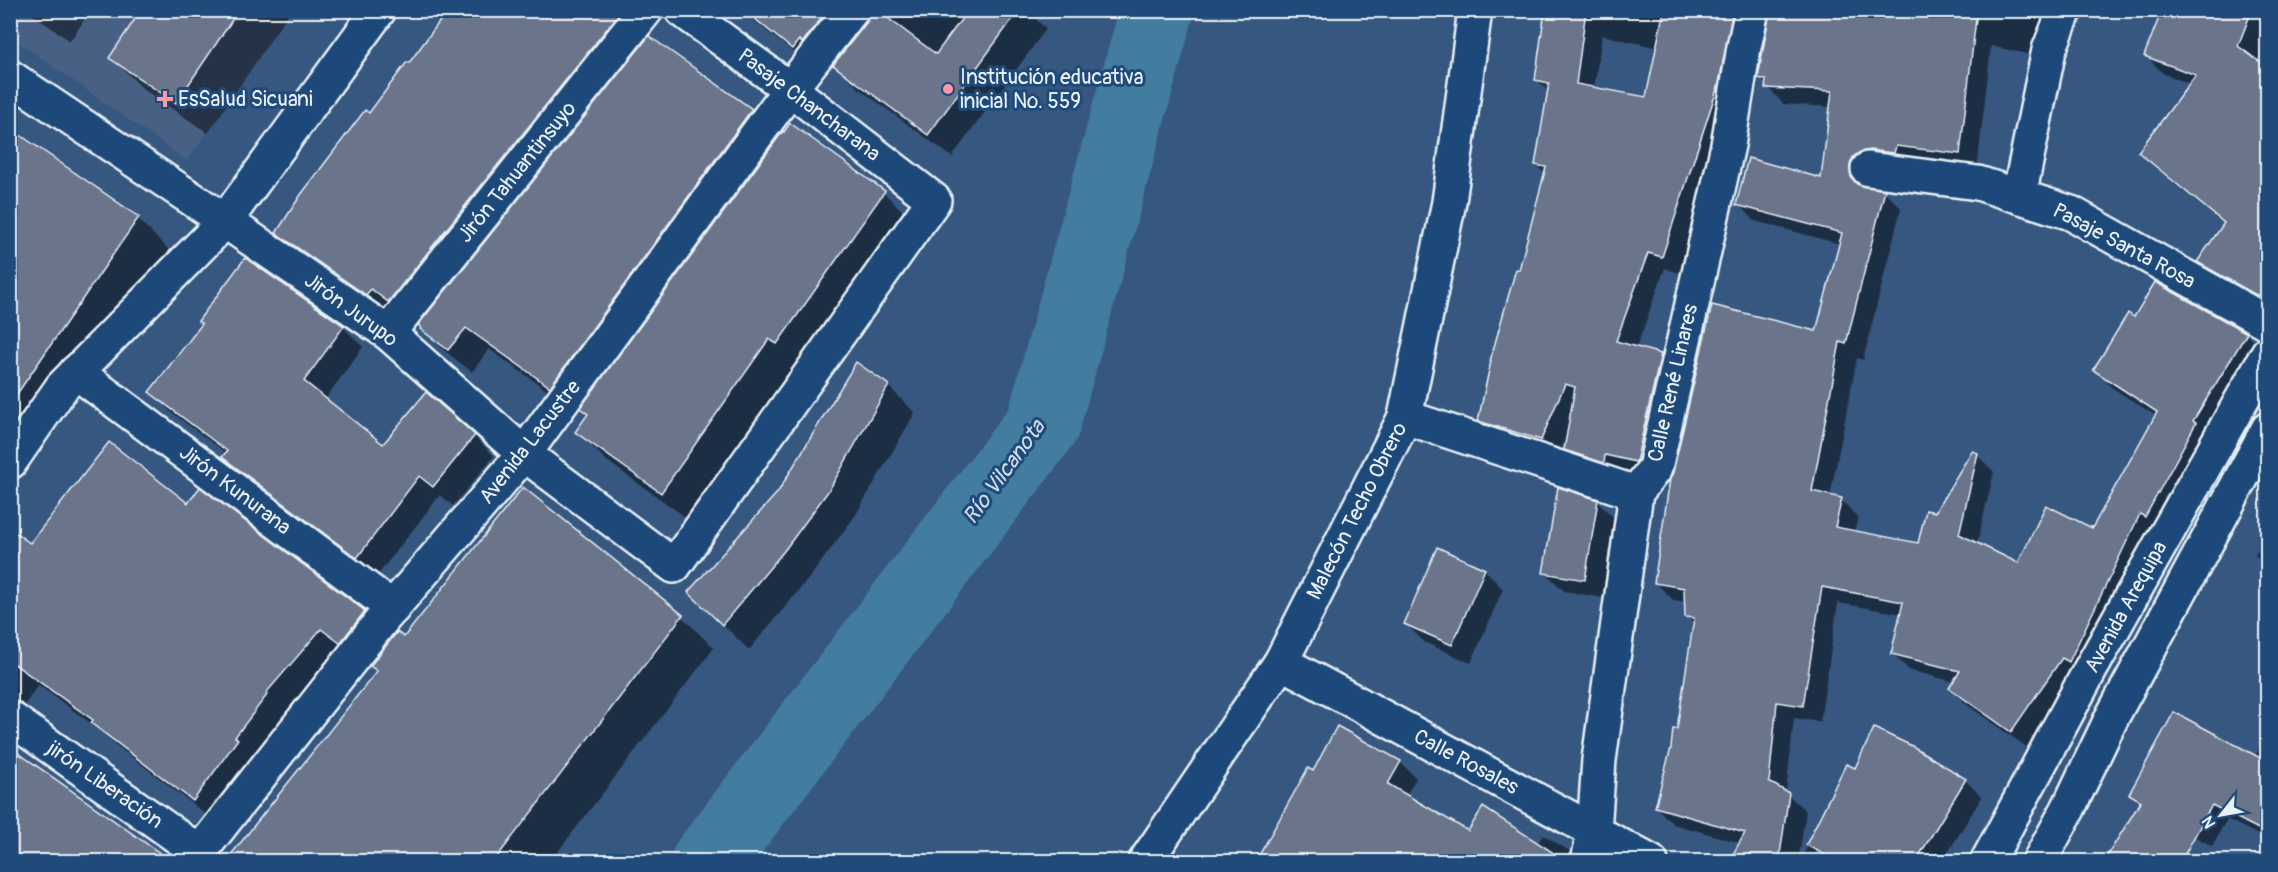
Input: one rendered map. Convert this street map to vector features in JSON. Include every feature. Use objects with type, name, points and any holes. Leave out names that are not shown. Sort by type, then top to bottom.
[{"type":"street","points":[[10,462],[62,387],[225,221],[379,10]]},
{"type":"street","name":"Jirón Tahuantinsuyo","points":[[388,333],[646,10]]},
{"type":"street","name":"Pasaje Chancharana","points":[[674,566],[934,200],[790,89],[682,10]]},
{"type":"street","name":"Avenida Lacustre","points":[[196,857],[393,608],[524,454],[790,89],[852,10]]},
{"type":"street","name":"Malecón Techo Obrero","points":[[1145,861],[1281,662],[1405,417],[1449,202],[1475,10]]},
{"type":"street","name":"Calle René Linares","points":[[1591,846],[1599,760],[1636,493],[1655,468],[1728,145],[1752,10]]},
{"type":"street","points":[[2019,196],[2049,50],[2065,10]]},
{"type":"street","name":"Jirón Jurupo","points":[[10,77],[388,333],[524,454],[674,566]]},
{"type":"street","name":"Pasaje Santa Rosa","points":[[1868,169],[1978,183],[2071,213],[2268,323]]},
{"type":"street","name":"Avenida Arequipa","points":[[1987,861],[2090,670],[2268,353]]},
{"type":"street","name":"Jirón Kunurana","points":[[76,372],[393,608]]},
{"type":"street","points":[[1405,417],[1636,493]]},
{"type":"street","name":"Avenida Arequipa","points":[[2039,861],[2068,809],[2113,715],[2268,429]]},
{"type":"street","name":"Calle Rosales","points":[[1281,662],[1591,846],[1651,861]]},
{"type":"street","name":"jirón Liberación","points":[[10,718],[196,857]]},
{"type":"shaded area","name":"EsSalud Sicuani","points":[[11,11],[292,11],[187,161],[11,37]]},
{"type":"building","points":[[141,10],[239,10],[176,103],[109,58]]},
{"type":"building","points":[[448,10],[612,10],[618,15],[388,302],[371,289],[366,295],[276,233],[300,196],[365,110],[369,113]]},
{"type":"building","points":[[744,10],[828,10],[802,43],[799,40],[792,49]]},
{"type":"building","points":[[870,10],[877,10],[936,54],[968,10],[1019,10],[928,135],[833,65],[867,22]]},
{"type":"building","points":[[1545,10],[1586,10],[1576,84],[1646,97],[1664,10],[1733,10],[1719,83],[1662,257],[1648,253],[1616,341],[1661,354],[1636,462],[1605,455],[1604,463],[1564,450],[1575,387],[1565,384],[1541,440],[1478,421],[1490,361],[1516,269],[1519,270],[1546,167],[1535,165],[1549,83],[1535,80]]},
{"type":"building","points":[[1770,10],[1977,10],[1960,154],[1896,146],[1894,153],[1870,150],[1860,152],[1853,157],[1850,166],[1851,177],[1857,184],[1885,190],[1846,344],[1840,342],[1812,491],[1842,498],[1835,527],[1918,543],[1926,510],[1935,512],[1972,451],[1978,453],[1959,534],[2018,563],[2046,505],[2092,528],[2157,412],[2093,370],[2128,313],[2134,317],[2155,282],[2247,333],[2193,421],[2196,423],[2145,517],[2140,514],[2069,662],[2062,658],[2011,732],[1949,688],[1960,671],[1891,654],[1903,602],[1822,587],[1803,706],[1777,702],[1769,782],[1789,793],[1779,861],[1729,861],[1745,833],[1655,807],[1671,748],[1673,729],[1677,729],[1694,618],[1685,617],[1684,588],[1654,583],[1670,479],[1712,305],[1816,331],[1842,233],[1736,205],[1748,158],[1821,178],[1832,91],[1765,88],[1766,80],[1758,78]]},
{"type":"building","points":[[2162,10],[2252,10],[2238,46],[2268,68],[2268,282],[2258,296],[2197,262],[2224,223],[2138,152],[2196,75],[2144,56]]},
{"type":"building","points":[[649,36],[752,109],[550,387],[466,328],[448,350],[418,325]]},
{"type":"building","points":[[790,123],[885,191],[777,344],[769,339],[661,493],[575,432],[588,414],[580,408]]},
{"type":"building","points":[[10,128],[139,217],[10,404]]},
{"type":"building","points":[[245,258],[344,326],[304,381],[383,444],[426,392],[475,435],[433,487],[419,476],[357,558],[222,457],[227,451],[149,392],[202,324],[198,321]]},
{"type":"building","points":[[856,362],[889,385],[829,490],[784,551],[722,625],[688,592],[778,492]]},
{"type":"building","points":[[109,442],[188,503],[200,487],[365,611],[340,643],[321,629],[266,693],[267,695],[235,737],[238,739],[193,801],[91,723],[93,720],[10,661],[10,529],[30,543]]},
{"type":"building","points":[[523,487],[683,615],[494,861],[226,861],[377,671],[370,666],[397,632],[404,637]]},
{"type":"building","points":[[1558,487],[1598,500],[1585,580],[1543,573]]},
{"type":"building","points":[[1437,547],[1485,569],[1452,645],[1404,624]]},
{"type":"building","points":[[2174,712],[2268,762],[2268,834],[2212,805],[2181,861],[2104,861],[2141,801],[2129,794]]},
{"type":"building","points":[[1337,726],[1401,761],[1388,784],[1468,831],[1483,807],[1566,861],[1256,861],[1308,768],[1313,771]]},
{"type":"building","points":[[1874,728],[1914,747],[1966,779],[1916,861],[1836,861],[1806,845],[1846,764],[1855,768]]},
{"type":"building","points":[[10,747],[171,861],[10,861]]},
{"type":"waterway","name":"Río Vilcanota","points":[[708,862],[1043,424],[1157,10]]},
{"type":"place","name":"Institución educativa inicial No. 559","points":[[948,89]]},
{"type":"place","name":"EsSalud Sicuani","points":[[165,99]]}]
